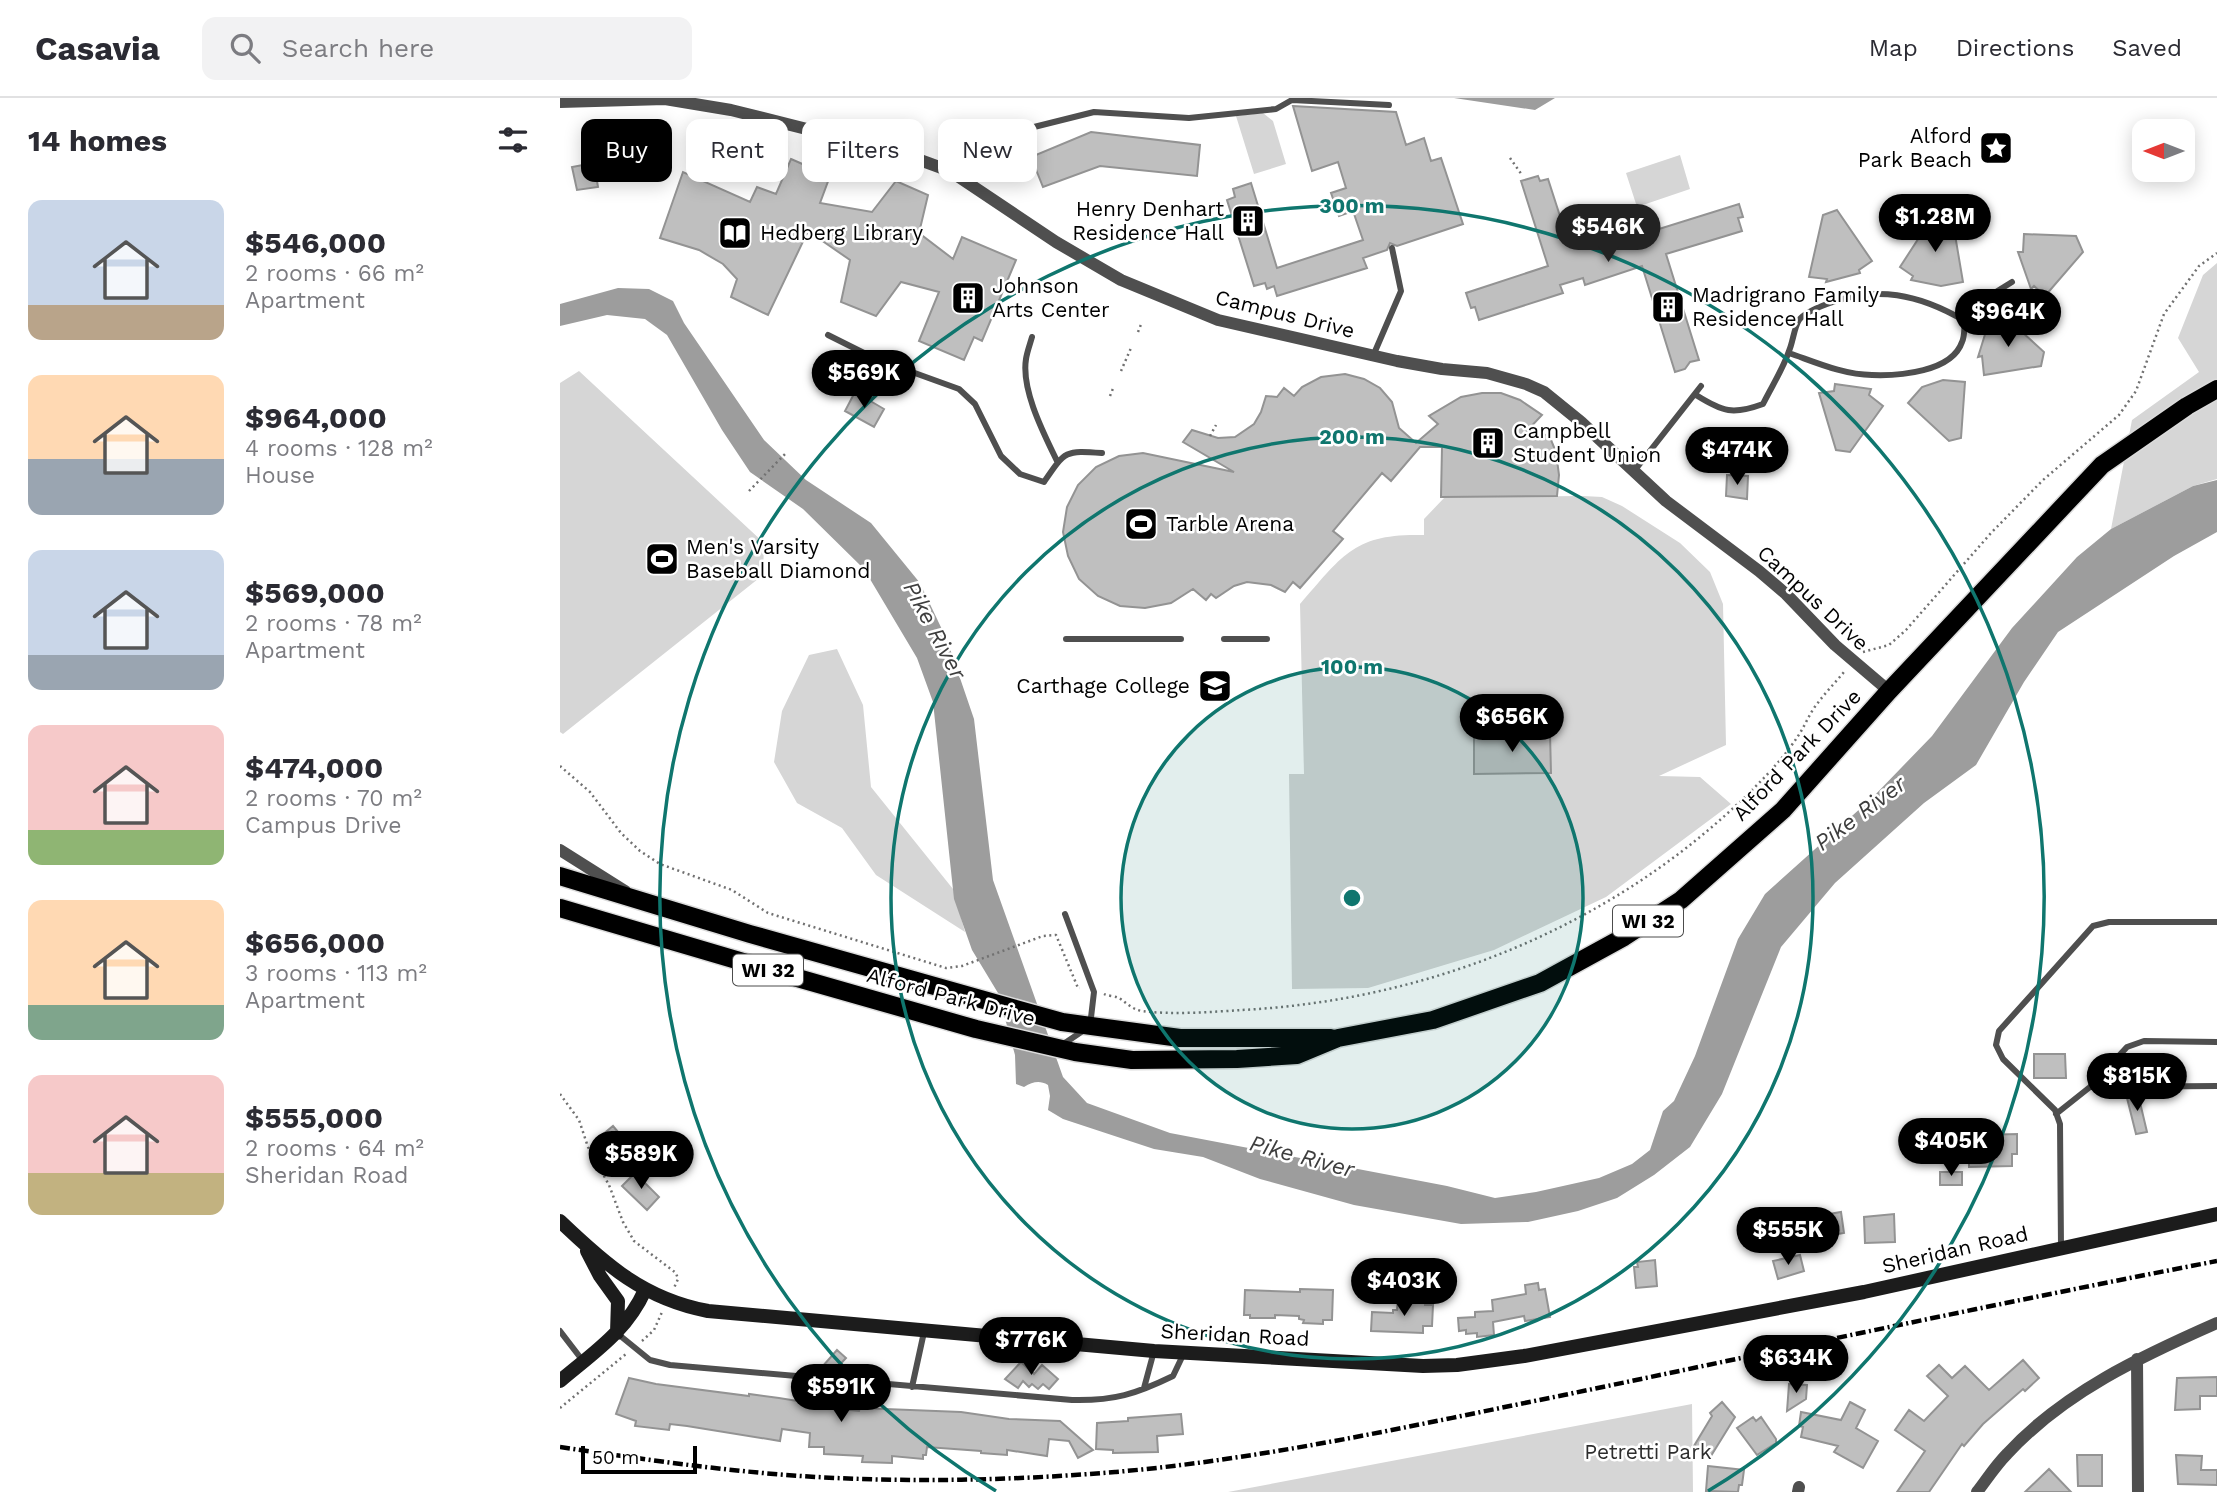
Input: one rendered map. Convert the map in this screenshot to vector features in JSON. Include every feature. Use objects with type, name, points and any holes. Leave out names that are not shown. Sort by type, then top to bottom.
[{"type":"main road","name":"Alford Park Drive","points":[[560,876],[1062,1022],[1180,1038],[1338,1038],[1433,1020],[1540,983],[1624,937],[1681,900],[1783,810],[1889,691],[2102,465],[2187,405],[2217,389]]},
{"type":"main road","name":"Alford Park Drive","points":[[560,908],[976,1029],[1066,1050],[1132,1060],[1237,1059],[1297,1055],[1338,1038]]},
{"type":"street","name":"Campus Drive","points":[[560,102],[665,99],[731,110],[898,152],[938,167]]},
{"type":"street","name":"Campus Drive","points":[[966,182],[1056,242],[1121,280],[1218,320],[1373,356],[1442,369],[1487,373],[1526,384],[1544,393],[1683,514],[1786,594],[1853,662],[1889,691]]},
{"type":"street","points":[[560,850],[644,902]]},
{"type":"street","name":"Sheridan Road","points":[[560,1221],[616,1272],[645,1290],[675,1303],[708,1311],[1154,1351],[1423,1366],[1489,1362],[1864,1292],[2217,1214]]},
{"type":"street","points":[[583,1243],[600,1276],[618,1301],[617,1333]]},
{"type":"street","points":[[560,1381],[617,1333],[636,1310],[645,1290]]},
{"type":"street","points":[[1977,1492],[2007,1453],[2055,1410],[2137,1359],[2217,1323]]},
{"type":"street","points":[[2137,1359],[2138,1492]]},
{"type":"lane","points":[[1037,126],[1094,111],[1189,118],[1276,110],[1292,100],[1389,105]]},
{"type":"lane","points":[[1373,356],[1401,291],[1392,248]]},
{"type":"lane","points":[[1789,353],[1831,367],[1870,375],[1925,370],[1951,359],[1963,342],[1965,321],[1975,305],[2012,282]]},
{"type":"lane","points":[[1696,396],[1714,407],[1741,412],[1763,404],[1789,353],[1800,319],[1818,307],[1850,295],[1883,293],[1907,297],[1943,308],[1965,321]]},
{"type":"lane","points":[[828,335],[876,359],[959,389],[975,404],[1000,456],[1020,474],[1044,482],[1057,461],[1072,451],[1102,453]]},
{"type":"lane","points":[[1032,337],[1025,360],[1026,382],[1042,431],[1057,461]]},
{"type":"lane","points":[[1635,470],[1702,386]]},
{"type":"lane","points":[[1066,639],[1181,639]]},
{"type":"lane","points":[[1224,639],[1267,639]]},
{"type":"lane","points":[[1065,914],[1094,992],[1090,1026],[1066,1050]]},
{"type":"lane","points":[[2061,1247],[2060,1124],[2055,1110],[2003,1059],[1996,1045],[1999,1031],[2093,926],[2109,922],[2217,922]]},
{"type":"lane","points":[[2056,1114],[2090,1087],[2127,1047],[2144,1041],[2217,1042]]},
{"type":"lane","points":[[2090,1087],[2217,1086]]},
{"type":"lane","points":[[560,1332],[583,1361]]},
{"type":"lane","points":[[912,1387],[924,1332]]},
{"type":"lane","points":[[617,1333],[650,1360],[670,1365],[1095,1401],[1130,1395],[1173,1376],[1184,1353]]},
{"type":"lane","points":[[1143,1388],[1154,1351]]},
{"type":"path","points":[[1510,158],[1522,175]]},
{"type":"path","points":[[560,766],[590,792],[621,833],[640,851],[660,864],[732,890],[752,905],[792,922],[946,968],[962,966],[1042,936],[1056,936],[1078,988],[1118,998],[1129,1007],[1141,1011],[1281,1008],[1342,1000],[1417,983],[1530,942],[1602,905],[1692,844],[1757,785],[1788,750],[1816,704],[1853,662],[1865,651],[1889,645],[1906,630],[1991,533],[2043,480],[2119,415],[2136,391],[2164,314],[2199,266],[2217,253]]},
{"type":"path","points":[[1138,332],[1142,322]]},
{"type":"path","points":[[1121,371],[1131,348]]},
{"type":"path","points":[[1110,396],[1114,386]]},
{"type":"path","points":[[1210,436],[1216,425]]},
{"type":"path","points":[[749,491],[787,452]]},
{"type":"green space","points":[[1263,113],[1273,121],[1286,164],[1254,174],[1236,116]]},
{"type":"green space","points":[[1680,155],[1690,189],[1637,207],[1626,173]]},
{"type":"green space","points":[[2217,263],[2217,479],[2193,486],[2111,529],[2132,420],[2199,372],[2178,338],[2203,275]]},
{"type":"green space","name":"Men's Varsity Baseball Diamond","points":[[579,371],[764,543],[763,575],[563,734],[560,732],[560,383]]},
{"type":"green space","points":[[1445,497],[1602,497],[1622,506],[1680,543],[1710,572],[1723,604],[1726,745],[1659,776],[1700,777],[1731,804],[1606,897],[1494,950],[1368,988],[1292,989],[1289,774],[1304,774],[1300,604],[1352,550],[1381,538],[1424,535],[1424,519]]},
{"type":"green space","points":[[837,649],[863,705],[871,787],[953,889],[965,932],[876,875],[842,828],[797,803],[774,762],[782,711],[809,655]]},
{"type":"green space","name":"Petretti Park","points":[[1692,1404],[1693,1492],[1228,1492]]},
{"type":"water","points":[[1454,98],[1555,98],[1535,110]]},
{"type":"water","name":"Pike River","points":[[618,288],[649,289],[673,301],[684,323],[764,440],[806,480],[871,523],[920,583],[947,640],[974,719],[993,880],[1063,1077],[1087,1103],[1170,1133],[1447,1186],[1495,1198],[1599,1178],[1632,1164],[1650,1150],[1663,1111],[1674,1101],[1695,1056],[1738,939],[1765,894],[1872,798],[1932,736],[2012,628],[2077,557],[2111,529],[2193,486],[2217,480],[2217,532],[2174,556],[2058,632],[2024,682],[1976,765],[1924,803],[1835,883],[1781,947],[1722,1094],[1690,1147],[1654,1175],[1617,1198],[1578,1211],[1528,1222],[1461,1224],[1354,1205],[1260,1179],[1203,1157],[1154,1149],[1063,1119],[1048,1110],[1050,1096],[1045,1083],[1036,1082],[1024,1087],[1016,1084],[1015,1055],[998,993],[972,950],[954,899],[933,702],[917,658],[864,569],[803,509],[750,472],[722,430],[667,335],[645,319],[607,315],[560,326],[560,304]]},
{"type":"building","points":[[1293,106],[1396,112],[1406,145],[1424,138],[1431,161],[1441,158],[1463,224],[1397,246],[1390,243],[1387,250],[1363,258],[1367,268],[1277,296],[1274,286],[1267,289],[1265,283],[1254,286],[1227,200],[1235,197],[1233,189],[1251,183],[1277,268],[1363,240],[1353,211],[1339,216],[1331,193],[1346,188],[1338,162],[1312,171]]},
{"type":"building","points":[[1091,132],[1200,145],[1197,176],[1100,166],[1043,187],[1037,172],[1037,154]]},
{"type":"building","points":[[791,159],[802,164],[802,182],[828,182],[820,203],[872,212],[895,182],[898,182],[928,195],[919,233],[953,259],[962,237],[1016,260],[982,341],[974,337],[964,360],[919,341],[939,292],[901,282],[876,316],[841,302],[850,260],[808,231],[768,315],[731,297],[737,279],[723,264],[699,250],[660,238],[683,172],[686,173],[686,182],[705,182],[750,202],[757,187],[776,194],[781,182],[788,182]]},
{"type":"building","points":[[581,165],[581,182],[597,182],[598,187],[577,190],[572,167]]},
{"type":"building","points":[[1538,176],[1540,181],[1548,179],[1569,244],[1638,220],[1643,234],[1739,204],[1743,217],[1738,218],[1742,231],[1666,254],[1699,360],[1690,362],[1685,369],[1675,372],[1642,266],[1585,285],[1583,278],[1560,285],[1563,293],[1479,320],[1466,293],[1548,266],[1521,181]]},
{"type":"building","points":[[1837,210],[1872,261],[1859,270],[1860,273],[1826,282],[1827,279],[1809,277],[1823,215]]},
{"type":"building","points":[[1935,213],[1952,217],[1963,282],[1941,286],[1911,280],[1913,276],[1900,267]]},
{"type":"building","points":[[2024,234],[2076,236],[2083,252],[2045,296],[2034,286],[2031,289],[2018,252],[2023,252]]},
{"type":"building","points":[[2001,313],[2044,352],[2041,366],[1984,375],[1982,356],[1978,357],[1987,328]]},
{"type":"building","points":[[1345,374],[1364,379],[1380,388],[1392,402],[1399,428],[1416,443],[1438,424],[1429,416],[1461,397],[1501,393],[1520,400],[1542,415],[1524,434],[1549,435],[1556,452],[1559,475],[1557,496],[1441,497],[1442,447],[1420,447],[1391,481],[1382,473],[1333,531],[1343,539],[1300,588],[1293,582],[1285,592],[1271,585],[1247,582],[1234,586],[1216,598],[1211,594],[1206,600],[1193,589],[1171,603],[1145,608],[1120,606],[1098,596],[1079,579],[1068,556],[1063,532],[1067,507],[1078,485],[1096,467],[1119,456],[1143,453],[1234,472],[1183,442],[1192,430],[1218,438],[1235,437],[1254,424],[1266,396],[1277,397],[1284,388],[1294,396],[1302,387],[1321,377]]},
{"type":"building","points":[[1943,380],[1965,382],[1961,438],[1949,441],[1908,403],[1922,387]]},
{"type":"building","points":[[1835,384],[1871,389],[1869,395],[1883,406],[1850,452],[1836,450],[1819,393],[1834,391]]},
{"type":"building","points":[[855,392],[884,409],[874,427],[845,411]]},
{"type":"building","points":[[1727,475],[1748,476],[1747,499],[1726,496]]},
{"type":"building","points":[[1550,734],[1551,773],[1474,774],[1474,735]]},
{"type":"building","points":[[2034,1054],[2065,1054],[2066,1078],[2034,1078]]},
{"type":"building","points":[[2126,1094],[2138,1094],[2147,1132],[2136,1134]]},
{"type":"building","points":[[613,1126],[628,1144],[619,1152],[616,1149],[607,1156],[595,1141]]},
{"type":"building","points":[[2017,1134],[2017,1154],[2012,1154],[2012,1166],[1969,1167],[1969,1146],[1981,1145],[1981,1135]]},
{"type":"building","points":[[1940,1172],[1962,1172],[1962,1185],[1940,1185]]},
{"type":"building","points":[[635,1173],[659,1197],[647,1210],[622,1186]]},
{"type":"building","points":[[1761,1212],[1765,1230],[1750,1233],[1746,1215]]},
{"type":"building","points":[[1841,1212],[1844,1233],[1826,1236],[1823,1215]]},
{"type":"building","points":[[1894,1214],[1895,1242],[1865,1243],[1864,1217]]},
{"type":"building","points":[[1800,1255],[1804,1271],[1778,1279],[1773,1261]]},
{"type":"building","points":[[1655,1260],[1657,1286],[1636,1288],[1634,1267],[1638,1267],[1637,1262]]},
{"type":"building","points":[[1538,1283],[1539,1290],[1545,1289],[1550,1317],[1525,1321],[1524,1316],[1493,1322],[1494,1335],[1477,1337],[1477,1333],[1466,1334],[1466,1330],[1459,1331],[1458,1318],[1475,1317],[1475,1312],[1493,1311],[1492,1300],[1526,1294],[1525,1285]]},
{"type":"building","points":[[1300,1289],[1333,1290],[1332,1320],[1323,1320],[1323,1324],[1303,1323],[1304,1320],[1299,1319],[1299,1316],[1250,1318],[1250,1315],[1244,1315],[1245,1290],[1300,1292]]},
{"type":"building","points":[[1398,1299],[1425,1301],[1425,1305],[1433,1305],[1432,1326],[1423,1326],[1423,1333],[1371,1331],[1372,1312],[1393,1313],[1393,1310],[1397,1310]]},
{"type":"building","points":[[837,1350],[846,1358],[832,1373],[828,1373],[822,1367]]},
{"type":"building","points":[[2023,1360],[2039,1378],[1983,1424],[1964,1446],[1962,1444],[1929,1492],[1897,1492],[1925,1451],[1895,1430],[1909,1410],[1924,1421],[1948,1396],[1927,1376],[1939,1365],[1952,1378],[1965,1366],[1989,1390]]},
{"type":"building","points":[[1021,1362],[1034,1374],[1042,1365],[1058,1379],[1049,1389],[1043,1384],[1038,1389],[1032,1384],[1029,1387],[1023,1381],[1018,1388],[1005,1379]]},
{"type":"building","points":[[2217,1377],[2217,1396],[2200,1396],[2200,1409],[2175,1410],[2177,1378]]},
{"type":"building","points":[[629,1378],[656,1384],[749,1394],[804,1402],[803,1405],[859,1411],[860,1408],[961,1412],[1009,1419],[1060,1421],[1093,1450],[1078,1458],[1069,1441],[1049,1439],[1047,1456],[1007,1450],[1007,1455],[927,1447],[923,1459],[892,1456],[892,1463],[862,1462],[863,1456],[824,1454],[824,1447],[809,1447],[810,1433],[782,1429],[780,1441],[670,1424],[669,1430],[635,1426],[636,1421],[616,1414]]},
{"type":"building","points":[[1789,1384],[1807,1385],[1806,1399],[1787,1411]]},
{"type":"building","points":[[1722,1402],[1735,1417],[1711,1456],[1694,1446],[1712,1416],[1710,1413]]},
{"type":"building","points":[[1850,1402],[1865,1410],[1856,1428],[1878,1441],[1863,1468],[1834,1452],[1838,1446],[1801,1437],[1801,1412],[1841,1420]]},
{"type":"building","points":[[1181,1414],[1183,1434],[1157,1436],[1158,1452],[1113,1453],[1113,1450],[1096,1449],[1097,1423]]},
{"type":"building","points":[[1753,1417],[1756,1421],[1761,1417],[1776,1439],[1776,1443],[1757,1455],[1737,1428]]},
{"type":"building","points":[[2077,1455],[2102,1455],[2102,1486],[2078,1486]]},
{"type":"building","points":[[2176,1455],[2202,1456],[2201,1470],[2217,1470],[2217,1485],[2178,1484]]},
{"type":"building","points":[[1708,1466],[1744,1470],[1738,1492],[1706,1491]]},
{"type":"building","points":[[2049,1469],[2071,1492],[2025,1492]]},
{"type":"railway","points":[[560,1447],[729,1470],[868,1479],[1033,1477],[1172,1466],[1284,1450],[1396,1429],[2217,1261]]},
{"type":"place","name":"Alford Park Beach","points":[[1996,148]]},
{"type":"place","name":"Henry Denhart Residence Hall","points":[[1248,221]]},
{"type":"place","name":"Hedberg Library","points":[[735,233]]},
{"type":"place","name":"Johnson Arts Center","points":[[968,298]]},
{"type":"place","name":"Madrigrano Family Residence Hall","points":[[1668,307]]},
{"type":"place","name":"Campbell Student Union","points":[[1488,443]]},
{"type":"place","name":"Tarble Arena","points":[[1141,524]]},
{"type":"place","name":"Men's Varsity Baseball Diamond","points":[[662,559]]},
{"type":"place","name":"Carthage College","points":[[1215,686]]}]
